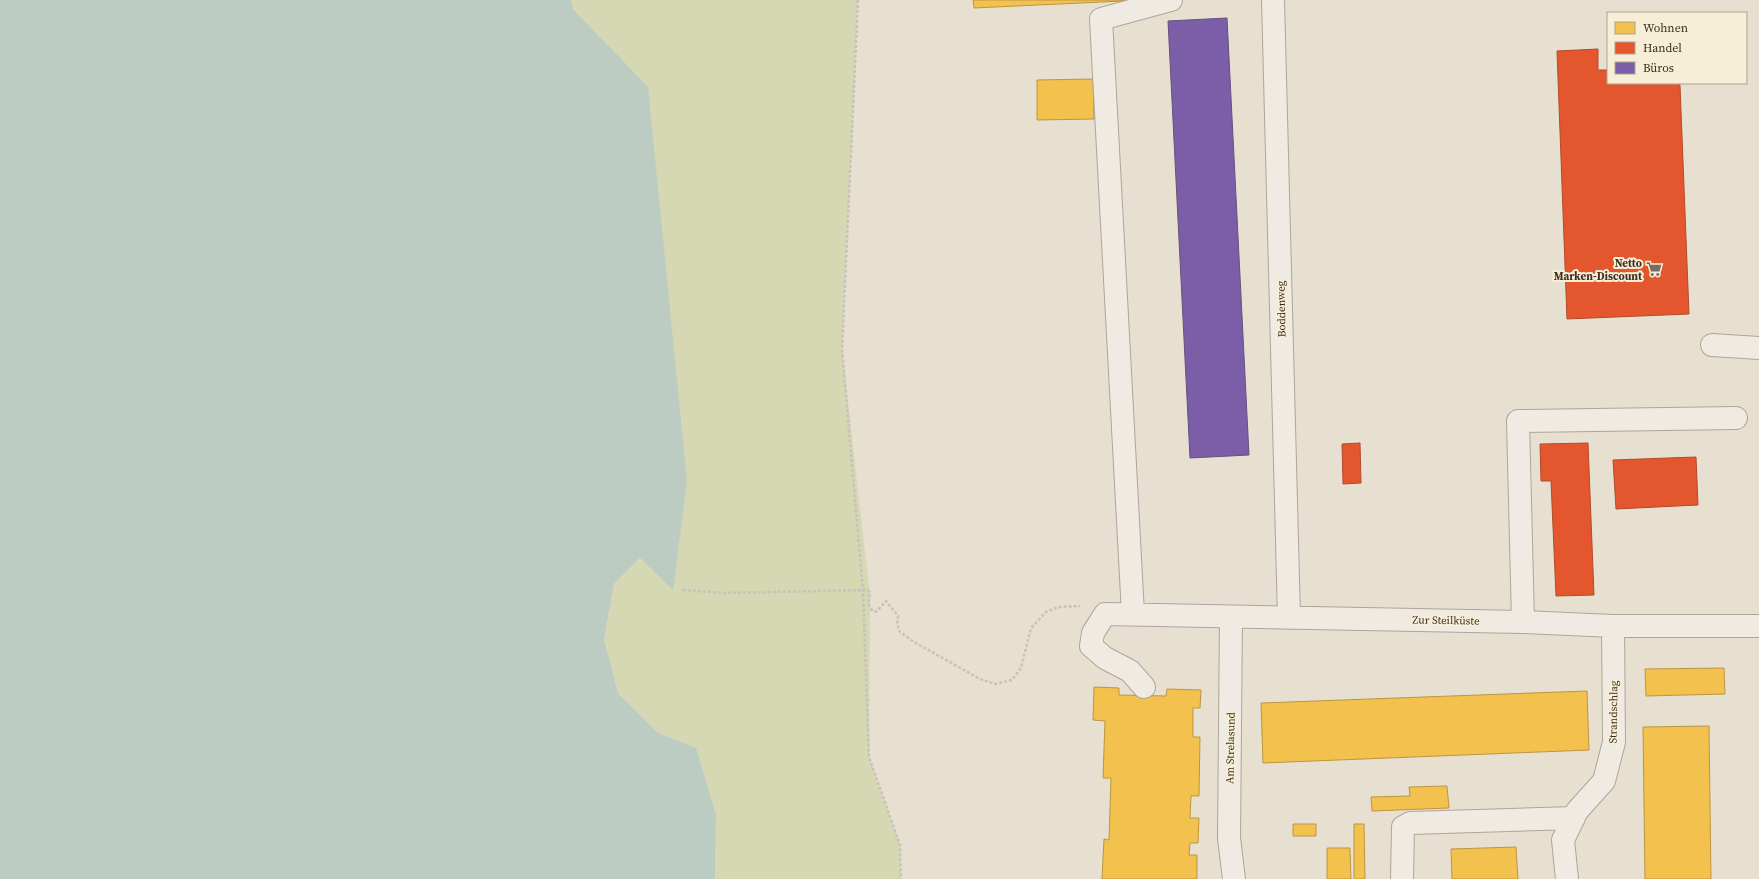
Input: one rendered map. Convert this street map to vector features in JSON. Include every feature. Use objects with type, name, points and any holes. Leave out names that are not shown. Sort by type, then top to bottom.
[{"type":"street","points":[[1133,614],[1101,19],[1171,0]]},
{"type":"street","name":"Boddenweg","points":[[1273,0],[1288,618]]},
{"type":"street","points":[[1712,345],[1759,348]]},
{"type":"street","points":[[1523,622],[1518,421],[1736,418]]},
{"type":"street","points":[[1105,614],[1093,633],[1091,646],[1105,658],[1130,671],[1144,688]]},
{"type":"street","name":"Zur Steilküste","points":[[1105,614],[1523,622],[1613,626],[1759,626]]},
{"type":"street","name":"Am Strelasund","points":[[1231,617],[1229,838],[1234,879]]},
{"type":"street","name":"Strandschlag","points":[[1567,879],[1563,840],[1577,811],[1604,781],[1614,742],[1613,626]]},
{"type":"street","points":[[1402,879],[1403,827],[1410,823],[1574,818]]},
{"type":"path","points":[[858,0],[842,349],[863,591],[869,757],[900,845],[901,879]]},
{"type":"path","points":[[683,590],[723,593],[868,590],[870,593],[867,604],[874,612],[877,611],[886,601],[898,616],[897,624],[900,632],[914,642],[980,679],[995,684],[1012,680],[1021,668],[1031,628],[1046,612],[1058,607],[1083,606],[1105,614]]},
{"type":"green space","points":[[571,0],[858,0],[842,349],[870,597],[869,757],[900,845],[901,879],[715,879],[716,814],[696,749],[658,733],[618,693],[604,639],[614,584],[640,558],[673,589],[608,45],[573,9]]},
{"type":"shaded area","points":[[0,0],[571,0],[573,9],[648,87],[687,481],[673,590],[640,558],[614,584],[604,639],[618,693],[658,733],[696,748],[716,814],[715,879],[0,879]]},
{"type":"building: Wohnen","points":[[973,0],[1145,0],[974,8]]},
{"type":"building: Wohnen","points":[[1093,79],[1094,119],[1037,120],[1037,80]]},
{"type":"building: Wohnen","points":[[1724,668],[1725,694],[1646,696],[1645,669]]},
{"type":"building: Wohnen","points":[[1094,687],[1119,688],[1119,695],[1166,696],[1167,689],[1201,690],[1200,708],[1193,708],[1193,737],[1200,737],[1199,796],[1191,796],[1190,818],[1199,818],[1198,843],[1190,843],[1189,855],[1197,855],[1197,879],[1102,879],[1104,839],[1109,840],[1111,778],[1103,778],[1105,721],[1093,720]]},
{"type":"building: Wohnen","points":[[1587,691],[1589,750],[1263,763],[1261,703]]},
{"type":"building: Wohnen","points":[[1709,726],[1711,879],[1645,879],[1643,727]]},
{"type":"building: Wohnen","points":[[1447,786],[1449,808],[1372,811],[1371,797],[1410,796],[1409,787]]},
{"type":"building: Wohnen","points":[[1293,824],[1316,824],[1316,836],[1293,836]]},
{"type":"building: Wohnen","points":[[1354,824],[1364,824],[1365,879],[1354,879]]},
{"type":"building: Wohnen","points":[[1516,847],[1518,879],[1452,879],[1451,849]]},
{"type":"building: Wohnen","points":[[1327,848],[1350,848],[1351,879],[1327,879]]},
{"type":"building: Handel","points":[[1598,49],[1598,70],[1607,70],[1607,84],[1680,84],[1689,314],[1567,319],[1557,51]]},
{"type":"building: Handel","points":[[1360,443],[1361,483],[1343,484],[1342,444]]},
{"type":"building: Handel","points":[[1588,443],[1594,595],[1556,596],[1551,481],[1541,481],[1540,444]]},
{"type":"building: Handel","points":[[1696,457],[1698,505],[1616,509],[1613,460]]},
{"type":"building: Büros","points":[[1227,18],[1249,455],[1190,458],[1168,21]]},
{"type":"place","name":"Netto Marken-Discount","points":[[1654,269]]}]
